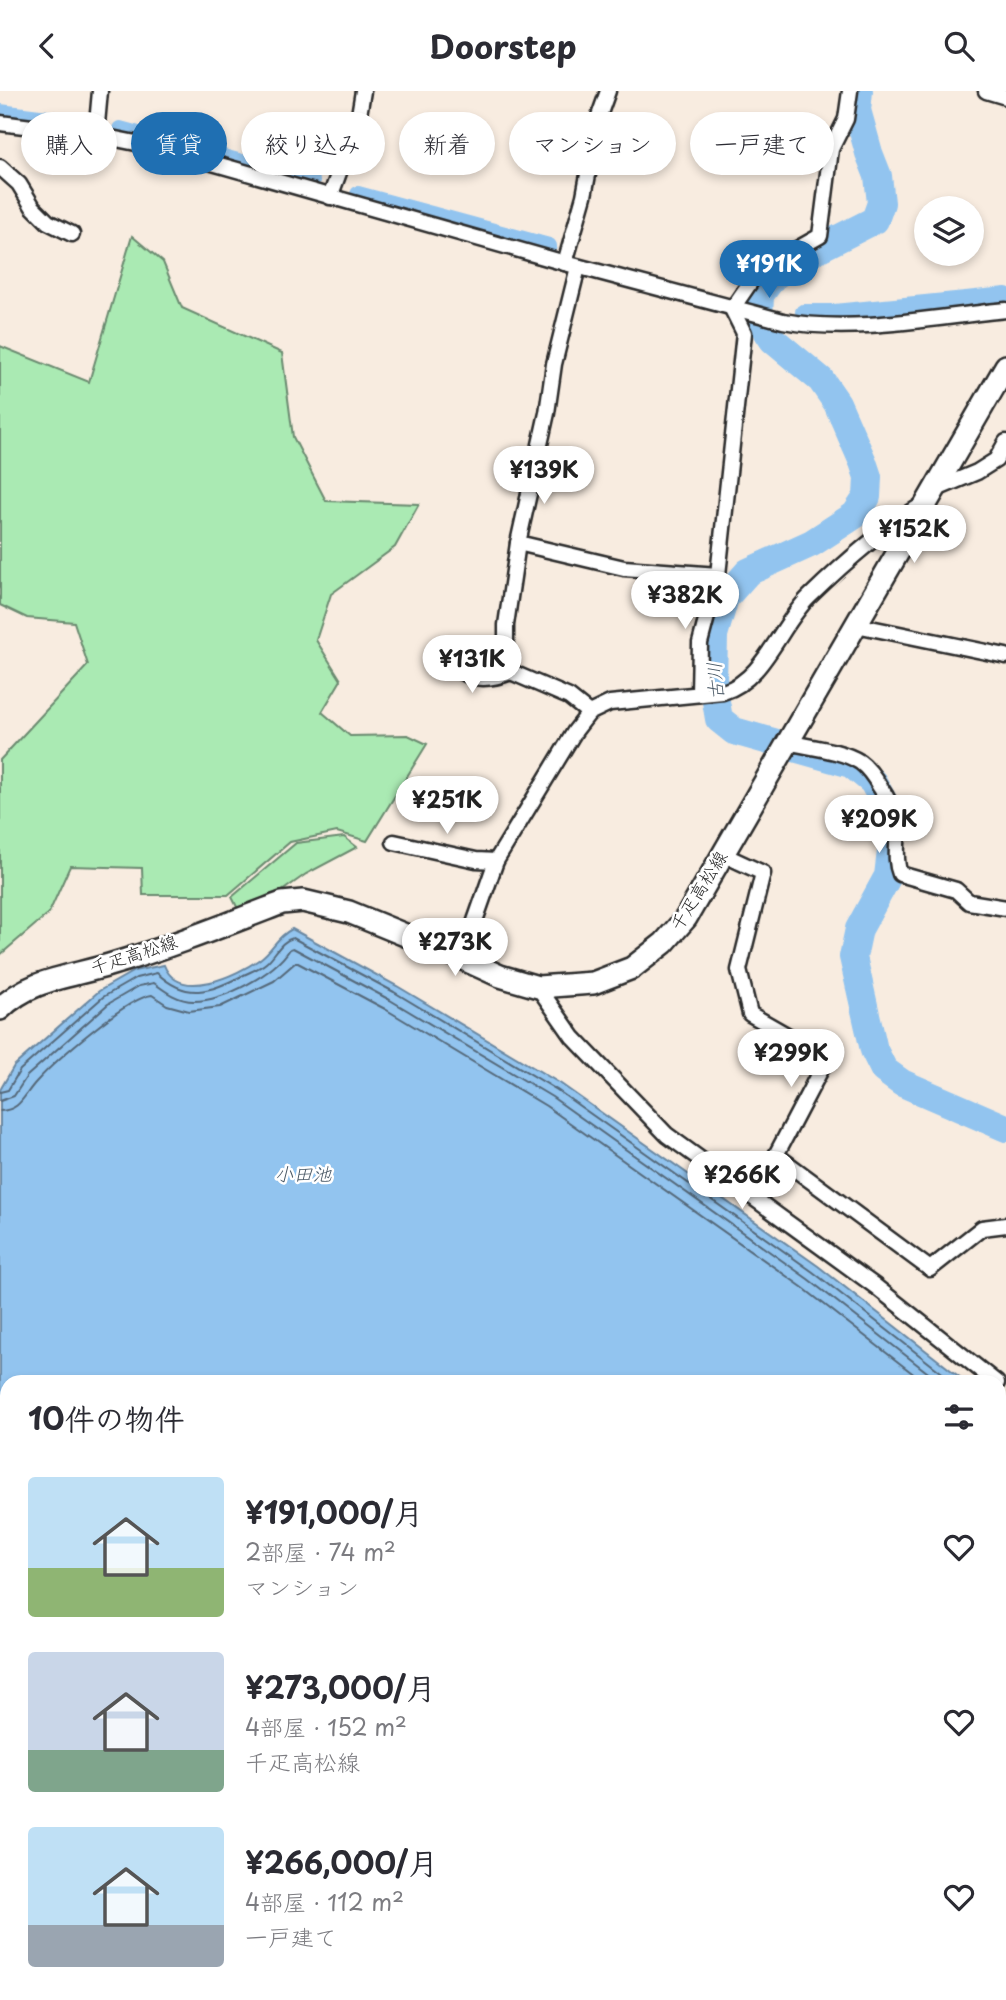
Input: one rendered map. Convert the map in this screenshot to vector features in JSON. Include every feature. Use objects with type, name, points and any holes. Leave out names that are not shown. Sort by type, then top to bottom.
[{"type":"main road","name":"千疋高松線","points":[[0,1009],[10,999],[37,983],[108,965],[282,903],[303,901],[349,912],[500,976],[538,987],[593,983],[632,968],[664,943],[686,918],[1006,366]]},
{"type":"street","points":[[97,112],[100,91]]},
{"type":"street","points":[[330,197],[358,121],[363,91]]},
{"type":"street","points":[[511,673],[506,650],[506,625],[517,543],[547,413],[598,116],[607,91]]},
{"type":"street","points":[[703,694],[700,643],[718,575],[744,333],[740,311],[758,271],[820,236],[831,149],[846,119],[850,91]]},
{"type":"street","points":[[986,91],[1006,97]]},
{"type":"street","points":[[0,123],[21,125]]},
{"type":"street","points":[[117,138],[571,265],[802,325],[843,325],[1006,310]]},
{"type":"street","points":[[0,167],[19,184],[33,207],[48,222],[72,234]]},
{"type":"street","points":[[462,958],[496,861],[575,731],[589,713],[610,703],[723,692],[735,688],[758,666],[807,600],[880,533],[929,497],[977,473],[996,460],[1006,442]]},
{"type":"street","points":[[517,543],[624,568],[718,575]]},
{"type":"street","points":[[856,625],[1006,656]]},
{"type":"street","points":[[442,660],[466,676],[476,678],[495,678],[511,673],[569,697],[589,713]]},
{"type":"street","points":[[783,748],[849,757],[861,763],[887,797],[896,821],[896,865],[900,874],[956,890],[969,902],[1006,908]]},
{"type":"street","points":[[394,842],[475,860],[496,861]]},
{"type":"street","points":[[722,854],[763,873],[739,970],[750,1014],[827,1058],[776,1155],[930,1269],[982,1228],[1006,1225]]},
{"type":"street","points":[[538,987],[573,1037],[667,1135],[875,1286],[988,1375]]},
{"type":"green space","points":[[132,236],[163,262],[182,308],[282,353],[293,437],[326,501],[419,504],[395,547],[331,594],[316,640],[341,680],[322,712],[350,736],[408,735],[427,744],[367,841],[337,832],[290,842],[228,895],[143,895],[142,868],[70,866],[49,913],[0,955],[0,760],[88,665],[74,622],[27,618],[0,605],[0,346],[89,382]]},
{"type":"green space","points":[[344,837],[357,847],[306,874],[265,903],[240,913],[232,897],[296,843]]},
{"type":"water","name":"小田池","points":[[292,929],[397,986],[561,1084],[818,1266],[957,1375],[0,1375],[0,1090],[14,1066],[99,991],[134,971],[164,965],[171,976],[182,982],[209,982],[237,972],[260,959]]},
{"type":"waterway","name":"古川","points":[[859,91],[857,110],[878,176],[881,203],[875,220],[810,253],[773,277],[760,295],[759,319],[773,340],[821,380],[837,403],[868,477],[867,497],[855,515],[812,543],[748,572],[725,598],[714,635],[713,684],[719,719],[734,731],[851,764],[873,782],[886,806],[891,823],[892,843],[888,876],[859,929],[853,957],[874,1050],[884,1070],[902,1083],[1006,1128]]},
{"type":"waterway","points":[[0,112],[21,115]]},
{"type":"waterway","points":[[120,129],[312,181]]},
{"type":"waterway","points":[[358,194],[549,246]]},
{"type":"waterway","points":[[803,312],[834,312],[1006,295]]}]
